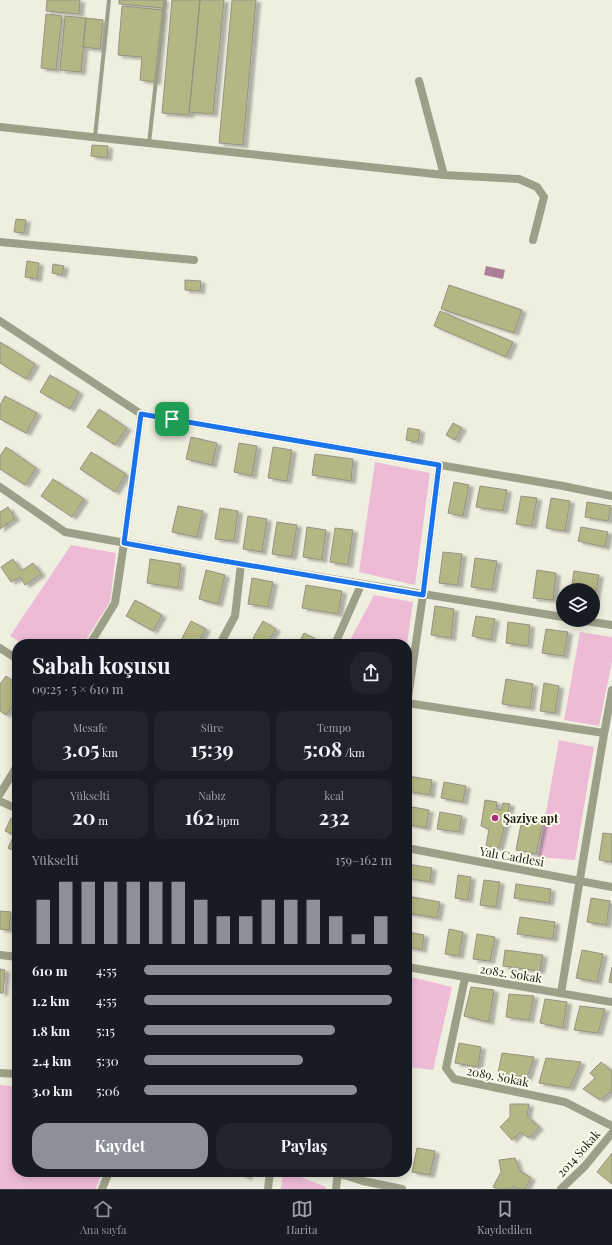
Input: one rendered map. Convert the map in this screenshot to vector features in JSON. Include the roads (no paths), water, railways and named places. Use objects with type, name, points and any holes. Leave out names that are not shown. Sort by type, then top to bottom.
[{"type":"street","points":[[419,81],[444,174]]},
{"type":"street","points":[[0,127],[444,174],[519,179],[537,187],[544,198],[533,240]]},
{"type":"street","points":[[0,242],[194,260]]},
{"type":"street","points":[[0,321],[141,414],[612,496]]},
{"type":"street","points":[[93,639],[115,603],[141,414]]},
{"type":"street","points":[[412,669],[439,465]]},
{"type":"street","points":[[0,487],[65,532],[361,585],[556,616]]},
{"type":"street","points":[[223,639],[235,616],[242,564]]},
{"type":"street","points":[[337,639],[361,585]]},
{"type":"street","points":[[600,623],[612,625]]},
{"type":"street","points":[[0,648],[12,656]]},
{"type":"street","points":[[561,993],[603,736],[612,690]]},
{"type":"street","points":[[412,704],[603,736],[612,741]]},
{"type":"street","points":[[0,794],[12,774]]},
{"type":"street","points":[[0,801],[12,807]]},
{"type":"street","name":"Yalı Caddesi","points":[[412,849],[612,886]]},
{"type":"street","points":[[0,955],[12,956]]},
{"type":"street","name":"2082. Sokak","points":[[412,968],[612,1002]]},
{"type":"street","name":"2089. Sokak","points":[[465,978],[446,1068],[454,1079],[565,1102],[612,1126]]},
{"type":"street","points":[[0,1073],[12,1074]]},
{"type":"street","name":"2014 Sokak","points":[[561,1189],[585,1166],[612,1133]]},
{"type":"street","points":[[102,1189],[107,1177]]},
{"type":"street","points":[[268,1189],[269,1177]]},
{"type":"street","points":[[336,1189],[337,1177]]},
{"type":"street","points":[[351,1177],[363,1181],[402,1189]]},
{"type":"lane","points":[[95,137],[109,0]]},
{"type":"lane","points":[[149,143],[165,0]]},
{"type":"place","name":"Şaziye apt","points":[[495,818]]}]
